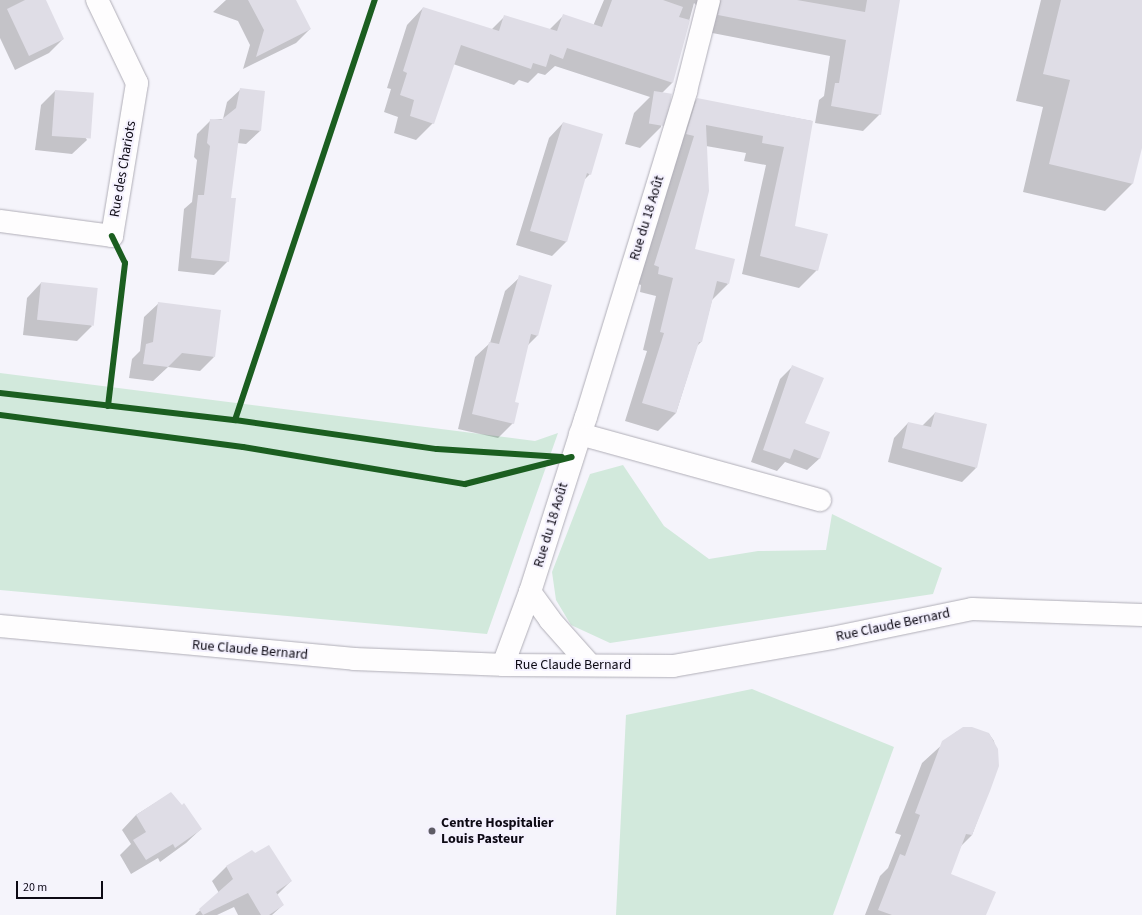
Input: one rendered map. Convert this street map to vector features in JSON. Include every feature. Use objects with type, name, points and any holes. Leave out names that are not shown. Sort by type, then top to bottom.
[{"type":"street","name":"Rue des Chariots","points":[[0,221],[112,236],[137,83],[97,0]]},
{"type":"street","name":"Rue du 18 Août","points":[[503,665],[530,592],[580,434],[686,91],[709,0]]},
{"type":"street","points":[[580,434],[820,500]]},
{"type":"street","points":[[530,592],[550,620],[590,665]]},
{"type":"street","name":"Rue Claude Bernard","points":[[0,626],[354,660],[503,665],[673,666],[832,638],[972,609],[1142,615]]},
{"type":"green space","points":[[0,373],[535,441],[558,433],[487,634],[0,590]]},
{"type":"green space","points":[[623,465],[664,526],[709,559],[758,551],[826,550],[832,514],[942,568],[933,594],[610,643],[571,625],[556,600],[552,572],[590,474]]},
{"type":"green space","points":[[752,689],[894,747],[833,915],[616,915],[626,715]]},
{"type":"building","points":[[25,0],[46,0],[64,39],[29,56],[7,9]]},
{"type":"building","points":[[248,0],[296,0],[311,29],[256,57],[264,30]]},
{"type":"building","points":[[612,0],[663,0],[683,7],[679,17],[690,20],[673,83],[567,48],[563,59],[550,54],[546,67],[533,63],[531,69],[461,45],[434,124],[410,116],[414,100],[400,95],[407,73],[403,71],[423,7],[499,31],[504,15],[557,31],[563,14],[602,27]]},
{"type":"building","points":[[721,0],[797,0],[865,12],[867,0],[900,0],[881,115],[831,106],[835,83],[839,83],[846,40],[718,15]]},
{"type":"building","points":[[1061,0],[1142,0],[1142,148],[1133,184],[1049,164],[1070,80],[1043,74]]},
{"type":"building","points":[[240,88],[265,91],[261,131],[240,129],[231,198],[236,198],[229,262],[191,258],[198,195],[204,195],[210,146],[207,143],[210,119],[221,120],[236,108]]},
{"type":"building","points":[[55,90],[94,93],[91,139],[52,136]]},
{"type":"building","points":[[654,91],[672,94],[667,126],[649,124]]},
{"type":"building","points":[[697,98],[813,121],[795,226],[828,234],[818,271],[760,256],[784,147],[762,143],[763,136],[706,125],[709,191],[695,249],[735,259],[729,284],[717,281],[702,342],[699,342],[676,413],[642,403],[664,333],[660,332],[673,278],[658,274],[659,267],[654,265],[694,136],[686,134]]},
{"type":"building","points":[[563,122],[603,134],[591,175],[587,173],[567,242],[530,231]]},
{"type":"building","points":[[519,275],[552,285],[538,336],[531,334],[515,402],[519,403],[514,424],[472,414],[489,342],[499,344]]},
{"type":"building","points":[[41,282],[98,288],[94,326],[37,320]]},
{"type":"building","points":[[158,302],[221,310],[215,357],[182,353],[168,367],[143,364],[146,344],[153,342]]},
{"type":"building","points":[[792,365],[824,378],[805,423],[830,432],[820,459],[794,449],[790,459],[763,450]]},
{"type":"building","points":[[935,412],[987,424],[977,468],[902,448],[908,422],[931,427]]},
{"type":"building","points":[[963,727],[972,727],[989,733],[998,749],[999,766],[990,791],[972,835],[966,834],[951,874],[996,892],[986,915],[892,915],[878,910],[900,854],[905,856],[920,815],[915,813],[942,741]]},
{"type":"building","points":[[171,792],[182,805],[184,803],[202,829],[175,848],[173,844],[146,860],[133,840],[146,832],[136,815]]},
{"type":"building","points":[[269,845],[292,881],[276,892],[284,905],[269,915],[261,915],[248,893],[203,915],[199,909],[233,879],[226,866],[252,850],[255,853]]},
{"type":"cycle path","points":[[235,420],[375,0]]},
{"type":"cycle path","points":[[108,406],[125,263],[112,236]]},
{"type":"cycle path","points":[[0,393],[235,420],[437,449],[562,457]]},
{"type":"cycle path","points":[[0,415],[243,447],[465,484],[572,457]]},
{"type":"place","name":"Centre Hospitalier Louis Pasteur","points":[[432,831]]}]
